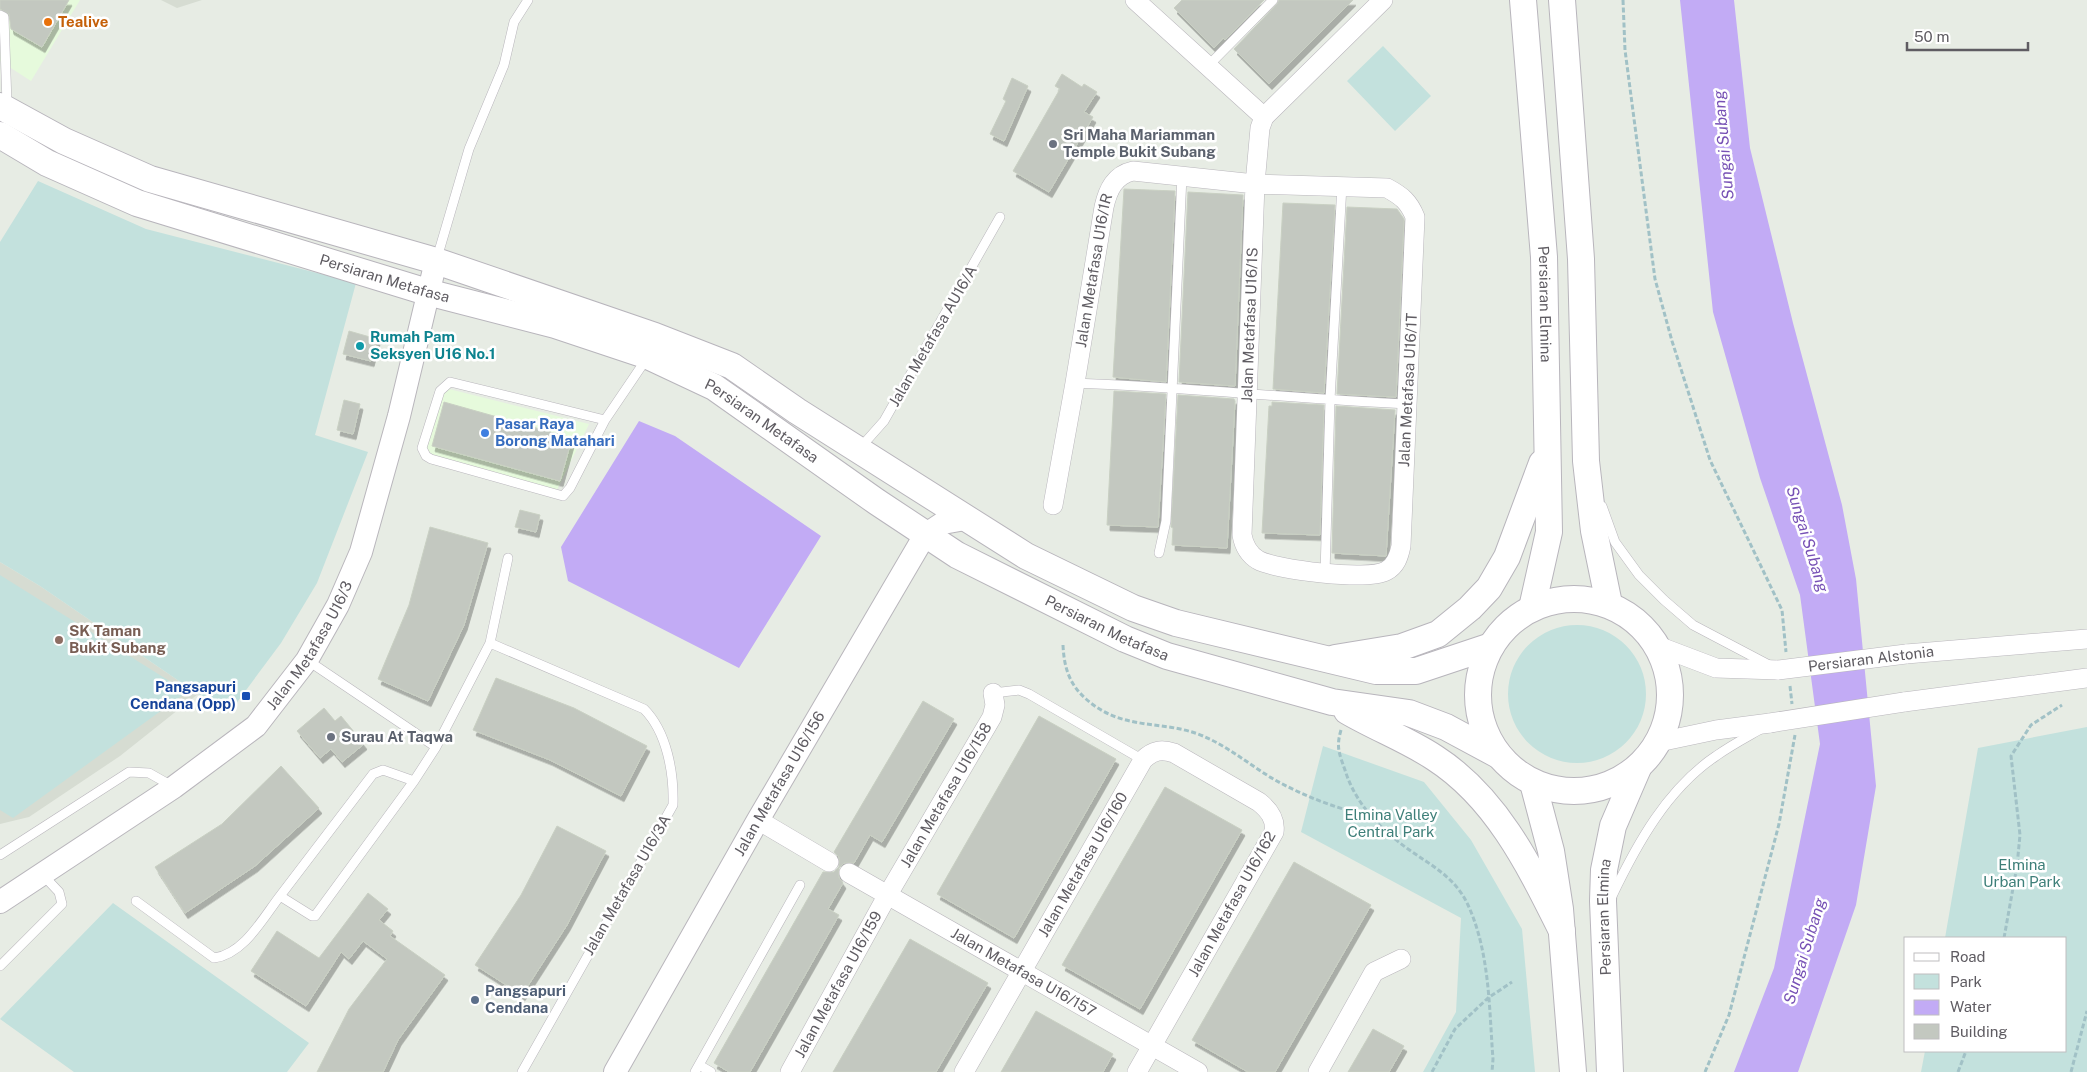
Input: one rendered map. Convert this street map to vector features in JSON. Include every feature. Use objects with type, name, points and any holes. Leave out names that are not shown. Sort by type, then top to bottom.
[{"type":"main road","name":"Persiaran Elmina","points":[[1523,0],[1544,257],[1550,532],[1532,608]]},
{"type":"main road","points":[[1562,0],[1581,259],[1587,466],[1594,531],[1609,604]]},
{"type":"main road","name":"Persiaran Metafasa","points":[[2,117],[64,141],[150,180],[436,261],[656,336],[732,366],[964,519],[1026,556],[1133,608],[1176,623],[1376,671],[1416,671],[1491,646]]},
{"type":"main road","name":"Persiaran Metafasa","points":[[2,117],[47,163],[137,203],[427,292],[555,325],[648,356],[714,387],[925,535],[957,555],[1021,588],[1167,656],[1337,712],[1409,713],[1446,727],[1498,755]]},
{"type":"main road","points":[[1325,660],[1402,647],[1438,634],[1470,608],[1490,588],[1507,557],[1548,446]]},
{"type":"main road","points":[[1583,598],[1609,604],[1637,621],[1658,646],[1670,677],[1670,710],[1659,742],[1638,768],[1610,785],[1584,792],[1558,791],[1533,783],[1514,771],[1498,755],[1486,736],[1478,704],[1480,673],[1491,646],[1509,624],[1532,608],[1557,600],[1583,598]]},
{"type":"main road","points":[[1337,712],[1436,758],[1471,788],[1505,825],[1562,931]]},
{"type":"main road","name":"Persiaran Elmina","points":[[1610,1072],[1606,1024],[1603,914],[1604,870],[1613,826],[1638,768]]},
{"type":"main road","points":[[1533,783],[1551,850],[1562,931],[1573,1072]]},
{"type":"street","points":[[1147,4],[1208,66],[1264,117],[1383,0]]},
{"type":"street","name":"Jalan Metafasa U16/1S","points":[[1242,535],[1255,184],[1260,128],[1264,117]]},
{"type":"street","name":"Jalan Metafasa U16/1R","points":[[1053,505],[1076,384],[1107,193],[1122,173],[1133,170],[1255,184]]},
{"type":"street","name":"Jalan Metafasa U16/1T","points":[[1242,535],[1244,545],[1249,553],[1266,564],[1325,574],[1377,574],[1387,571],[1395,564],[1400,546],[1415,217],[1410,204],[1401,195],[1387,188],[1342,185],[1255,184]]},
{"type":"street","name":"Jalan Metafasa U16/3","points":[[0,902],[174,787],[256,726],[307,660],[338,605],[361,552],[399,416],[427,292],[436,261]]},
{"type":"street","points":[[925,535],[930,514],[926,493]]},
{"type":"street","name":"Jalan Metafasa U16/156","points":[[615,1072],[758,820],[925,535],[943,523],[964,519]]},
{"type":"street","name":"Persiaran Alstonia","points":[[1658,646],[1716,668],[1785,669],[1906,654],[2087,639]]},
{"type":"street","points":[[1659,742],[1716,730],[1904,702],[2087,678]]},
{"type":"street","name":"Jalan Metafasa U16/158","points":[[887,896],[992,717],[995,704],[993,693]]},
{"type":"street","name":"Jalan Metafasa U16/162","points":[[1144,760],[1156,751],[1164,750],[1174,753],[1259,802],[1267,808],[1276,822],[1274,832],[1152,1046]]},
{"type":"street","name":"Jalan Metafasa U16/160","points":[[964,1072],[1021,970],[1144,760]]},
{"type":"street","points":[[758,820],[829,862]]},
{"type":"street","name":"Jalan Metafasa U16/157","points":[[849,873],[1198,1072]]},
{"type":"street","name":"Jalan Metafasa U16/159","points":[[790,1072],[887,896]]},
{"type":"street","points":[[1318,1072],[1374,972],[1401,959]]},
{"type":"street","points":[[1137,1072],[1152,1046]]},
{"type":"lane","points":[[436,261],[469,149],[504,65],[514,22],[528,0]]},
{"type":"lane","points":[[1208,66],[1273,0]]},
{"type":"lane","points":[[0,15],[4,17],[2,117]]},
{"type":"lane","points":[[1159,553],[1166,522],[1182,176]]},
{"type":"lane","points":[[1325,574],[1330,400],[1342,185]]},
{"type":"lane","name":"Jalan Metafasa AU16/A","points":[[858,450],[884,421],[1000,217]]},
{"type":"lane","points":[[605,420],[450,382],[440,391],[422,448],[426,456],[431,459],[563,496],[570,488],[605,420],[648,356]]},
{"type":"lane","points":[[1076,384],[1172,387],[1330,400],[1407,404]]},
{"type":"lane","points":[[1587,466],[1616,542],[1639,576],[1693,625],[1785,669]]},
{"type":"lane","points":[[280,896],[315,916],[414,782],[436,747],[490,643],[508,558]]},
{"type":"lane","name":"Jalan Metafasa U16/3A","points":[[490,643],[644,709],[656,721],[674,780],[673,805],[522,1072]]},
{"type":"lane","points":[[307,660],[436,747]]},
{"type":"lane","points":[[993,693],[1019,690],[1029,694],[1144,760]]},
{"type":"lane","points":[[1603,914],[1653,821],[1680,786],[1715,756],[1770,723]]},
{"type":"lane","points":[[136,901],[214,958],[226,957],[238,949],[373,774],[383,770],[414,782]]},
{"type":"lane","points":[[0,855],[129,772],[149,773],[174,787]]},
{"type":"lane","points":[[0,966],[62,904],[59,892],[42,874]]},
{"type":"lane","points":[[711,1072],[697,1068],[800,885]]},
{"type":"path","points":[[1622,0],[1625,50],[1655,278],[1672,341],[1710,460],[1782,610],[1785,669],[1792,709]]},
{"type":"path","points":[[1062,645],[1067,674],[1074,687],[1086,700],[1112,716],[1133,723],[1184,730],[1203,736],[1298,792],[1352,812],[1371,816]]},
{"type":"path","points":[[2004,937],[2017,866],[2020,834],[2012,756],[2031,725],[2062,705]]},
{"type":"path","points":[[1337,712],[1337,745],[1347,778],[1371,816],[1387,833],[1451,878],[1468,904],[1480,938],[1488,998],[1493,1059],[1492,1072]]},
{"type":"path","points":[[1705,1072],[1729,1015],[1779,824],[1795,738],[1794,728]]},
{"type":"path","points":[[1432,1072],[1455,1029],[1488,998],[1512,982]]},
{"type":"path","points":[[2071,1072],[2087,1011]]},
{"type":"path","points":[[1958,1072],[1966,1052]]},
{"type":"shaded area","points":[[0,0],[80,0],[31,81],[0,61]]},
{"type":"shaded area","points":[[161,0],[202,0],[177,8]]},
{"type":"shaded area","points":[[449,389],[589,424],[557,490],[431,454],[425,445],[444,393]]},
{"type":"shaded area","name":"SK Taman Bukit Subang","points":[[0,562],[40,586],[198,694],[120,756],[29,817],[0,824]]},
{"type":"green space","points":[[1383,46],[1431,96],[1395,131],[1347,81]]},
{"type":"green space","points":[[38,181],[146,229],[356,283],[315,435],[368,452],[317,583],[281,643],[232,709],[198,694],[40,586],[0,562],[0,242]]},
{"type":"green space","name":"SK Taman Bukit Subang","points":[[0,575],[187,692],[13,818],[0,810]]},
{"type":"green space","points":[[1577,625],[1591,626],[1604,630],[1616,636],[1626,645],[1635,655],[1641,667],[1645,680],[1645,708],[1641,721],[1635,733],[1626,743],[1616,752],[1604,758],[1591,762],[1577,763],[1563,762],[1550,758],[1538,752],[1528,743],[1519,733],[1513,721],[1509,708],[1508,694],[1509,680],[1513,667],[1519,655],[1528,645],[1538,636],[1550,630],[1563,626]]},
{"type":"green space","name":"Elmina Urban Park","points":[[2087,727],[2087,1072],[1921,1072],[1925,1052],[2067,1052],[2067,937],[1945,937],[1978,748]]},
{"type":"green space","name":"Elmina Valley Central Park","points":[[1323,746],[1424,782],[1471,840],[1522,929],[1535,1072],[1423,1072],[1456,1012],[1461,918],[1301,832]]},
{"type":"green space","points":[[113,903],[309,1043],[287,1072],[74,1072],[0,1019]]},
{"type":"water","name":"Sungai Subang","points":[[1680,0],[1734,0],[1750,148],[1793,323],[1842,505],[1856,579],[1876,786],[1856,905],[1798,1072],[1734,1072],[1774,968],[1820,744],[1800,595],[1760,478],[1713,312]]},
{"type":"water","points":[[639,421],[675,436],[821,536],[739,668],[568,581],[561,547]]},
{"type":"building","points":[[0,0],[69,0],[42,47],[11,29],[9,14],[0,9]]},
{"type":"building","points":[[1182,0],[1264,0],[1225,40],[1223,38],[1214,48],[1174,8]]},
{"type":"building","points":[[1279,0],[1353,0],[1269,84],[1234,49]]},
{"type":"building","name":"Sri Maha Mariamman Temple Bukit Subang","points":[[1062,74],[1082,87],[1084,84],[1097,92],[1084,112],[1093,117],[1049,192],[1013,171],[1060,89],[1055,86]]},
{"type":"building","points":[[1012,78],[1028,86],[1004,141],[990,134],[1006,101],[1003,99]]},
{"type":"building","points":[[1124,189],[1175,191],[1166,382],[1113,377]]},
{"type":"building","points":[[1188,192],[1243,195],[1235,386],[1179,382]]},
{"type":"building","points":[[1283,203],[1335,205],[1324,393],[1273,389]]},
{"type":"building","points":[[1347,207],[1397,209],[1404,219],[1396,397],[1337,394]]},
{"type":"building","name":"Rumah Pam Seksyen U16 No.1","points":[[349,331],[377,339],[371,361],[343,354]]},
{"type":"building","points":[[1114,391],[1166,394],[1158,527],[1107,525]]},
{"type":"building","points":[[1178,395],[1234,399],[1235,401],[1227,548],[1172,545],[1173,528],[1171,527]]},
{"type":"building","points":[[344,400],[360,404],[353,434],[337,430]]},
{"type":"building","points":[[444,402],[572,438],[560,481],[432,446]]},
{"type":"building","points":[[1272,402],[1324,405],[1320,535],[1262,533],[1269,406],[1272,406]]},
{"type":"building","points":[[1336,406],[1395,410],[1386,556],[1332,553]]},
{"type":"building","points":[[520,510],[540,515],[536,532],[515,527]]},
{"type":"building","points":[[430,527],[488,543],[464,625],[428,701],[378,679],[409,605]]},
{"type":"building","points":[[496,678],[574,708],[647,746],[621,796],[550,760],[473,730]]},
{"type":"building","points":[[923,701],[954,719],[882,842],[870,835],[854,863],[844,863],[839,868],[839,878],[843,883],[828,909],[839,915],[750,1072],[729,1072],[714,1063],[823,872],[834,872],[839,867],[839,857],[834,852]]},
{"type":"building","name":"Surau At Taqwa","points":[[324,708],[335,721],[341,716],[364,744],[342,762],[331,749],[320,758],[297,731]]},
{"type":"building","points":[[1039,716],[1116,759],[1014,938],[937,894]]},
{"type":"building","points":[[281,766],[319,808],[255,866],[185,913],[155,867],[222,824]]},
{"type":"building","points":[[1165,787],[1242,830],[1140,1009],[1062,965]]},
{"type":"building","points":[[557,826],[606,851],[567,925],[522,995],[475,965],[521,895]]},
{"type":"building","points":[[1294,862],[1371,905],[1275,1072],[1248,1072],[1192,1040]]},
{"type":"building","points":[[368,893],[388,909],[379,920],[393,931],[390,936],[445,975],[398,1040],[383,1072],[317,1072],[349,1009],[387,959],[363,941],[349,959],[341,952],[306,1006],[251,971],[277,931],[319,958]]},
{"type":"building","points":[[910,939],[988,983],[936,1072],[833,1072]]},
{"type":"building","points":[[1036,1011],[1113,1054],[1103,1072],[1001,1072]]},
{"type":"building","points":[[1373,1029],[1404,1046],[1389,1072],[1348,1072]]},
{"type":"place","name":"Tealive","points":[[48,22]]},
{"type":"place","name":"Sri Maha Mariamman Temple Bukit Subang","points":[[1053,144]]},
{"type":"place","name":"Rumah Pam Seksyen U16 No.1","points":[[360,346]]},
{"type":"place","name":"Pasar Raya Borong Matahari","points":[[485,433]]},
{"type":"place","name":"SK Taman Bukit Subang","points":[[59,640]]},
{"type":"place","name":"Pangsapuri Cendana (Opp)","points":[[246,696]]},
{"type":"place","name":"Surau At Taqwa","points":[[331,737]]},
{"type":"place","name":"Pangsapuri Cendana","points":[[475,1000]]}]
